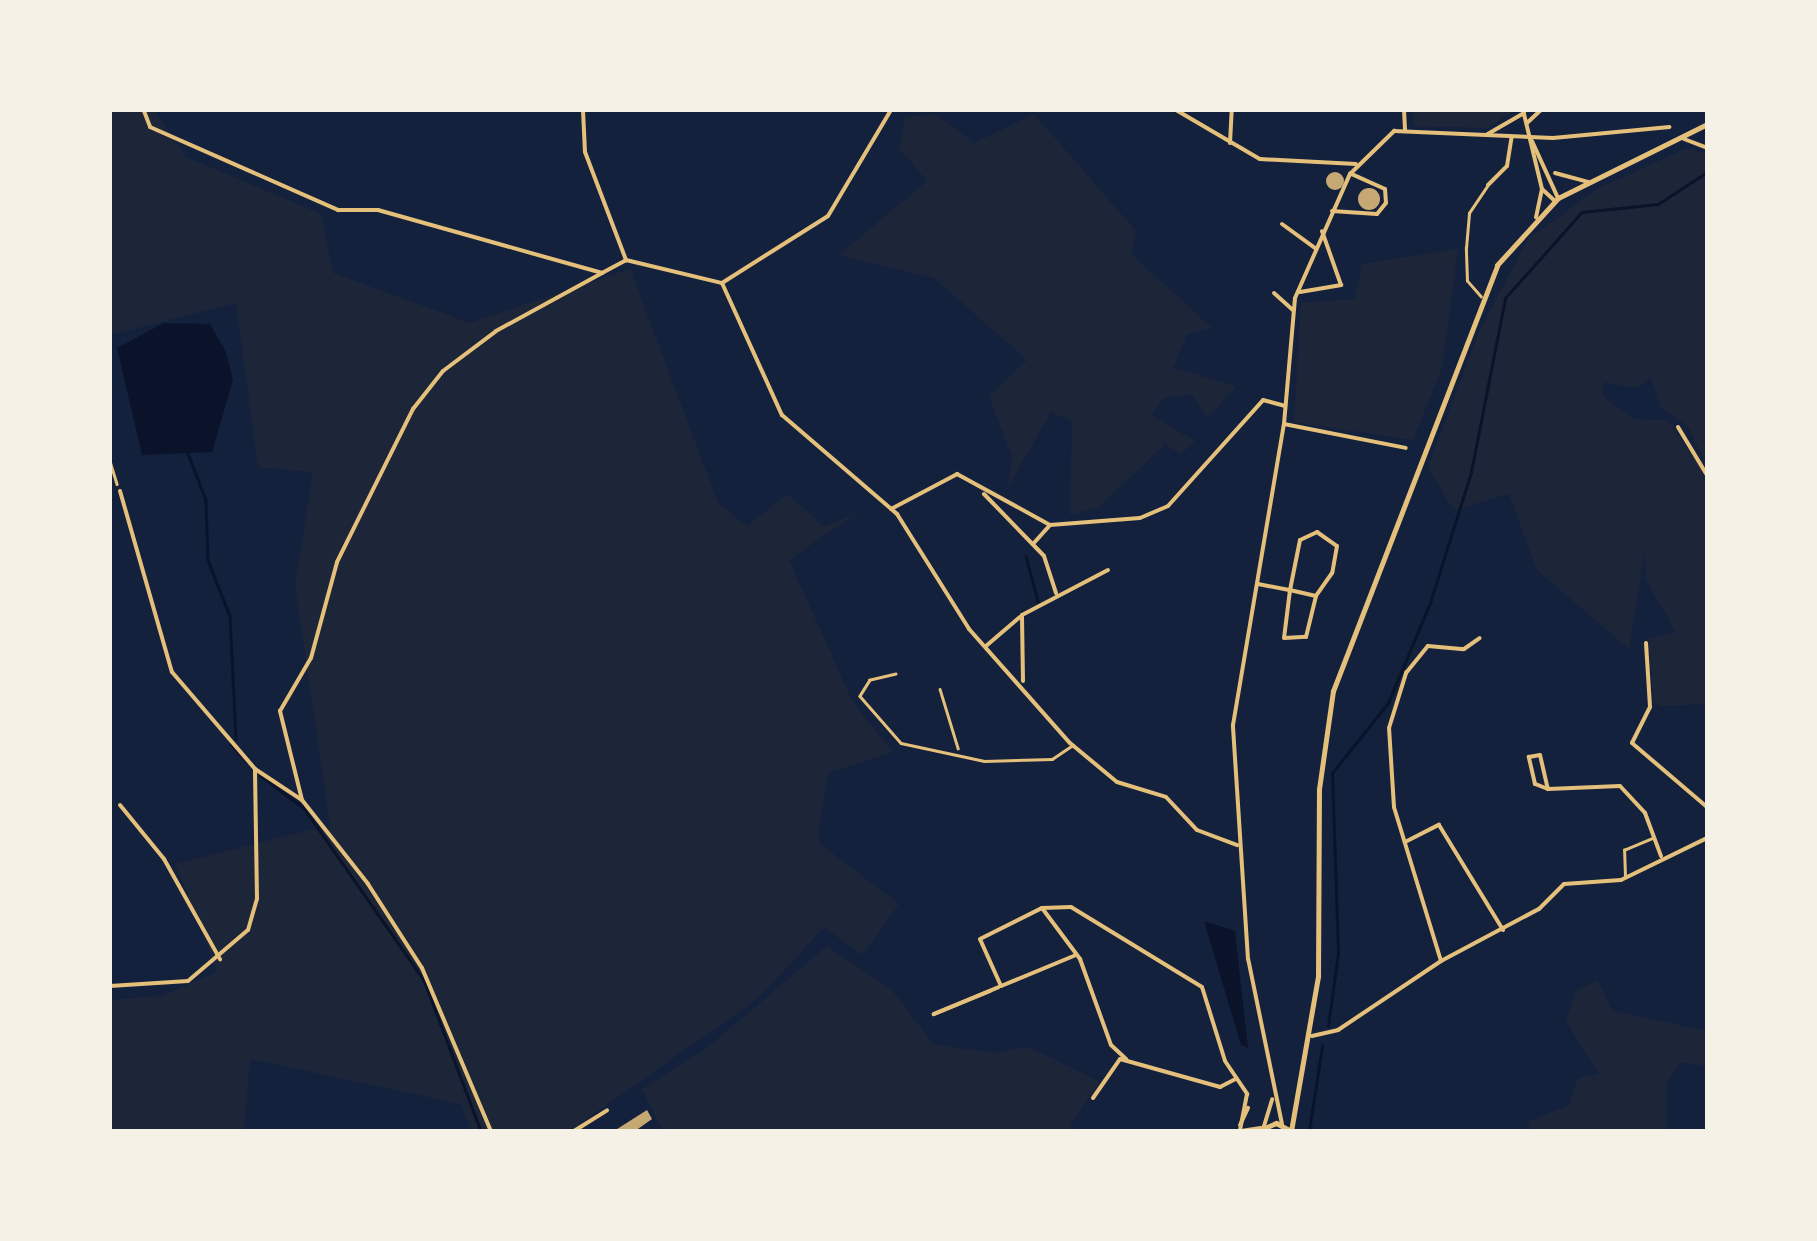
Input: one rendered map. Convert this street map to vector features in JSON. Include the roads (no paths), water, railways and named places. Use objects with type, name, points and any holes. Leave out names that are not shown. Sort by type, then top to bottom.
[{"type":"street","points":[[583,110],[585,152],[626,260]]},
{"type":"street","points":[[302,800],[280,711],[312,658],[337,562],[413,409],[443,371],[496,331],[626,260],[722,283],[828,216],[891,110]]},
{"type":"street","points":[[1176,110],[1230,144],[1284,164],[1356,164]]},
{"type":"street","points":[[1230,144],[1232,110]]},
{"type":"street","points":[[1404,110],[1406,130]]},
{"type":"street","points":[[1527,123],[1541,110]]},
{"type":"street","points":[[144,111],[150,127],[338,210],[378,210],[602,273]]},
{"type":"street","points":[[1486,135],[1523,111],[1542,188],[1536,216]]},
{"type":"street","points":[[1668,127],[1532,138],[1406,130],[1356,164],[1322,231],[1298,292],[1287,406],[1233,725],[1236,846],[1272,1098],[1283,1125],[1291,1131],[1312,1036],[1320,773],[1333,692],[1483,299],[1536,216],[1556,200],[1684,139],[1707,124]]},
{"type":"street","points":[[1488,185],[1507,166],[1512,136]]},
{"type":"street","points":[[1532,138],[1552,172],[1556,200]]},
{"type":"street","points":[[1684,139],[1707,148]]},
{"type":"street","points":[[1552,172],[1594,182]]},
{"type":"street","points":[[1332,211],[1378,214],[1386,204],[1384,190],[1350,174]]},
{"type":"street","points":[[1542,188],[1556,200]]},
{"type":"street","points":[[1282,224],[1315,248]]},
{"type":"street","points":[[1298,292],[1340,284],[1322,231]]},
{"type":"street","points":[[722,283],[782,415],[891,509],[986,646],[1022,680],[1073,745],[1117,782],[1166,797],[1197,830],[1236,846]]},
{"type":"street","points":[[1274,294],[1294,310]]},
{"type":"street","points":[[891,509],[942,476],[957,474],[982,492],[1050,526],[1140,518],[1168,506],[1262,400],[1287,406]]},
{"type":"street","points":[[1284,424],[1406,448]]},
{"type":"street","points":[[1678,426],[1707,474]]},
{"type":"street","points":[[120,492],[172,672],[255,769],[302,800],[422,968],[491,1131]]},
{"type":"street","points":[[982,492],[1032,545],[1056,592]]},
{"type":"street","points":[[1032,545],[1050,526]]},
{"type":"street","points":[[1318,532],[1336,546],[1316,596],[1299,643],[1282,631],[1300,540],[1318,532]]},
{"type":"street","points":[[986,646],[1056,592],[1108,570]]},
{"type":"street","points":[[1258,584],[1316,596]]},
{"type":"street","points":[[1022,615],[1022,680]]},
{"type":"street","points":[[1441,962],[1420,916],[1408,840],[1386,771],[1398,691],[1428,646],[1464,649],[1480,638]]},
{"type":"street","points":[[1646,643],[1650,707],[1632,743],[1707,807]]},
{"type":"street","points":[[1548,789],[1540,754],[1529,757],[1534,784],[1548,789],[1620,786],[1646,814],[1662,858]]},
{"type":"street","points":[[110,986],[188,982],[220,959],[255,914],[255,769]]},
{"type":"street","points":[[120,804],[164,859],[220,959]]},
{"type":"street","points":[[1408,840],[1440,825],[1502,930]]},
{"type":"street","points":[[1312,1036],[1338,1030],[1441,962],[1502,930],[1564,884],[1626,877],[1707,838]]},
{"type":"street","points":[[1042,908],[1076,955],[1111,1045],[1126,1059],[1220,1087],[1236,1078]]},
{"type":"street","points":[[1002,986],[980,939],[1042,908],[1081,910],[1202,987],[1248,1108]]},
{"type":"street","points":[[990,991],[984,989],[934,1014],[954,1010],[1076,955]]},
{"type":"street","points":[[1093,1098],[1126,1059]]},
{"type":"street","points":[[1261,1128],[1272,1098]]},
{"type":"street","points":[[574,1131],[607,1110]]},
{"type":"street","points":[[1240,1131],[1283,1125],[1293,1115]]},
{"type":"lane","points":[[1483,299],[1467,281],[1466,248],[1469,213],[1488,185]]},
{"type":"lane","points":[[896,674],[870,680],[860,696],[902,743],[958,752],[984,761],[1052,759],[1073,745]]},
{"type":"lane","points":[[940,690],[958,752]]},
{"type":"lane","points":[[1626,877],[1624,850],[1652,838]]},
{"type":"waterway","points":[[1328,1026],[1338,953],[1332,773],[1388,703],[1430,603],[1471,472],[1505,298],[1582,212],[1658,204],[1707,172]]},
{"type":"waterway","points":[[188,453],[206,500],[208,560],[230,616],[236,739]]},
{"type":"waterway","points":[[1026,556],[1038,601]]},
{"type":"waterway","points":[[231,744],[247,762]]},
{"type":"waterway","points":[[260,775],[304,808],[424,980],[481,1131]]},
{"type":"waterway","points":[[1309,1131],[1322,1046]]}]
